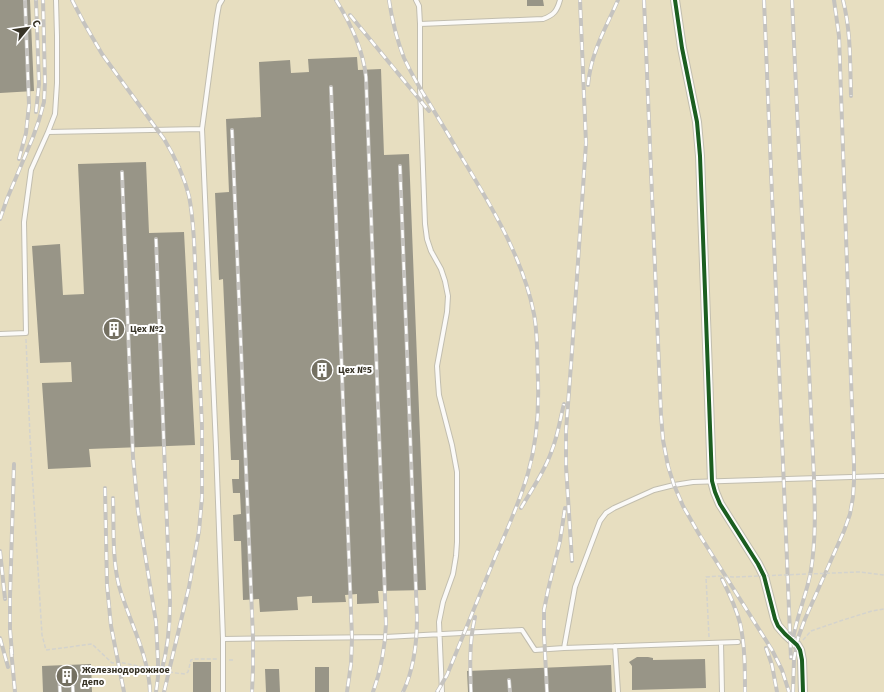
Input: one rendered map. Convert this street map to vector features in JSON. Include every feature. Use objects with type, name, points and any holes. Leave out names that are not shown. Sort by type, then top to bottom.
[{"type":"street","points":[[675,0],[682,48],[696,116],[699,141],[712,481],[720,504],[761,570],[778,626],[800,650],[802,660],[803,692]]},
{"type":"lane","points":[[0,334],[26,333],[24,222],[32,170],[55,114],[57,36],[56,0]]},
{"type":"lane","points":[[222,0],[219,5],[217,16],[202,129],[215,439],[223,692]]},
{"type":"lane","points":[[416,0],[419,6],[420,24],[420,87],[425,224],[431,251],[441,270],[448,296],[447,312],[437,366],[439,395],[455,458],[457,472],[458,542],[453,574],[443,602],[440,622],[442,692]]},
{"type":"lane","points":[[420,24],[543,19],[550,17],[556,12],[560,0]]},
{"type":"lane","points":[[48,132],[202,129]]},
{"type":"lane","points":[[564,648],[575,587],[596,529],[606,513],[614,508],[663,487],[692,482],[884,476]]},
{"type":"lane","points":[[222,639],[385,637],[522,630],[535,650],[738,642]]},
{"type":"lane","points":[[721,643],[722,692]]},
{"type":"lane","points":[[615,646],[618,692]]},
{"type":"path","points":[[26,333],[30,437],[42,635],[46,650],[92,644],[112,663],[118,662],[169,673],[185,674],[188,672],[191,660],[194,659],[233,660]]},
{"type":"path","points":[[709,643],[706,577],[859,572],[884,576]]},
{"type":"path","points":[[802,641],[811,631],[842,620],[884,609]]},
{"type":"shaded area","points":[[0,0],[884,0],[884,692],[0,692]]},
{"type":"building","points":[[0,0],[30,0],[34,91],[0,93]]},
{"type":"building","points":[[527,0],[543,0],[544,6],[527,6]]},
{"type":"building","name":"Цех №5","points":[[357,57],[358,70],[381,69],[384,155],[409,154],[426,590],[378,591],[379,603],[357,604],[357,594],[345,595],[346,602],[312,603],[312,596],[297,597],[298,610],[260,612],[259,599],[243,600],[241,541],[234,541],[233,515],[241,514],[240,493],[233,493],[232,479],[239,479],[239,460],[231,460],[223,279],[219,280],[215,193],[229,192],[226,119],[261,117],[259,62],[290,60],[291,73],[309,72],[308,59]]},
{"type":"building","name":"Цех №2","points":[[146,162],[149,233],[184,232],[195,445],[89,449],[91,467],[48,469],[42,383],[72,382],[71,362],[40,363],[32,246],[60,244],[63,295],[84,294],[78,164]]},
{"type":"building","points":[[637,657],[648,657],[653,658],[653,660],[705,659],[706,688],[632,690],[632,666],[629,662]]},
{"type":"building","points":[[193,662],[211,662],[211,692],[193,692]]},
{"type":"building","name":"Железнодорожное депо","points":[[91,664],[92,692],[43,692],[42,666]]},
{"type":"building","points":[[611,665],[612,692],[468,692],[467,671]]},
{"type":"building","points":[[315,667],[329,667],[329,692],[315,692]]},
{"type":"building","points":[[265,669],[279,669],[280,692],[266,692]]},
{"type":"railway","points":[[19,159],[26,133],[29,105],[25,0]]},
{"type":"railway","points":[[36,0],[39,84],[36,112]]},
{"type":"railway","points":[[0,219],[33,137],[44,102],[43,0]]},
{"type":"railway","points":[[72,0],[102,54],[168,146],[185,181],[192,213],[202,427],[202,497],[199,531],[189,587],[164,692]]},
{"type":"railway","points":[[336,0],[356,37],[366,77],[386,624],[382,658],[373,692]]},
{"type":"railway","points":[[389,0],[399,44],[409,69],[504,230],[522,272],[534,314],[537,339],[538,392],[538,416],[535,439],[528,473],[521,494],[496,555]]},
{"type":"railway","points":[[572,561],[566,466],[566,431],[586,143],[580,0]]},
{"type":"railway","points":[[588,85],[595,52],[618,0]]},
{"type":"railway","points":[[644,0],[661,415],[663,440],[668,466],[683,506],[772,650],[782,670],[789,692]]},
{"type":"railway","points":[[764,0],[791,658]]},
{"type":"railway","points":[[792,0],[815,513],[814,547],[811,570],[793,639]]},
{"type":"railway","points":[[793,692],[794,659],[798,638],[844,531],[850,514],[854,481],[839,36],[834,0]]},
{"type":"railway","points":[[843,0],[849,36],[851,96]]},
{"type":"railway","points":[[350,15],[429,111]]},
{"type":"railway","points":[[331,87],[352,638],[351,664],[347,692]]},
{"type":"railway","points":[[232,130],[253,638],[252,692]]},
{"type":"railway","points":[[400,166],[417,617],[414,655],[410,674],[403,692]]},
{"type":"railway","points":[[122,172],[133,457],[138,511],[156,622],[158,662],[156,692]]},
{"type":"railway","points":[[156,239],[170,602],[168,638],[161,673]]},
{"type":"railway","points":[[521,508],[549,458],[556,439],[564,404]]},
{"type":"railway","points":[[12,654],[10,597],[14,464]]},
{"type":"railway","points":[[105,488],[107,585],[111,626],[124,692]]},
{"type":"railway","points":[[113,498],[114,553],[119,586],[142,651],[149,678],[150,692]]},
{"type":"railway","points":[[547,692],[544,610],[560,541],[565,508]]},
{"type":"railway","points":[[437,692],[447,675],[498,550]]},
{"type":"railway","points":[[0,551],[5,599]]},
{"type":"railway","points":[[722,579],[732,601],[742,631],[745,666],[745,692]]},
{"type":"railway","points":[[471,692],[471,645],[475,617]]},
{"type":"railway","points":[[0,638],[8,667]]},
{"type":"railway","points":[[766,648],[772,665],[777,692]]},
{"type":"railway","points":[[11,649],[15,692]]},
{"type":"railway","points":[[59,670],[60,692]]},
{"type":"railway","points":[[72,670],[73,692]]},
{"type":"railway","points":[[509,680],[510,692]]},
{"type":"cycle path","points":[[675,0],[682,48],[697,122],[700,156],[712,481],[720,504],[764,576],[778,626],[800,650],[802,660],[803,692]]},
{"type":"place","name":"Цех №2","points":[[114,329]]},
{"type":"place","name":"Цех №5","points":[[322,370]]},
{"type":"place","name":"Железнодорожное депо","points":[[67,676]]}]
